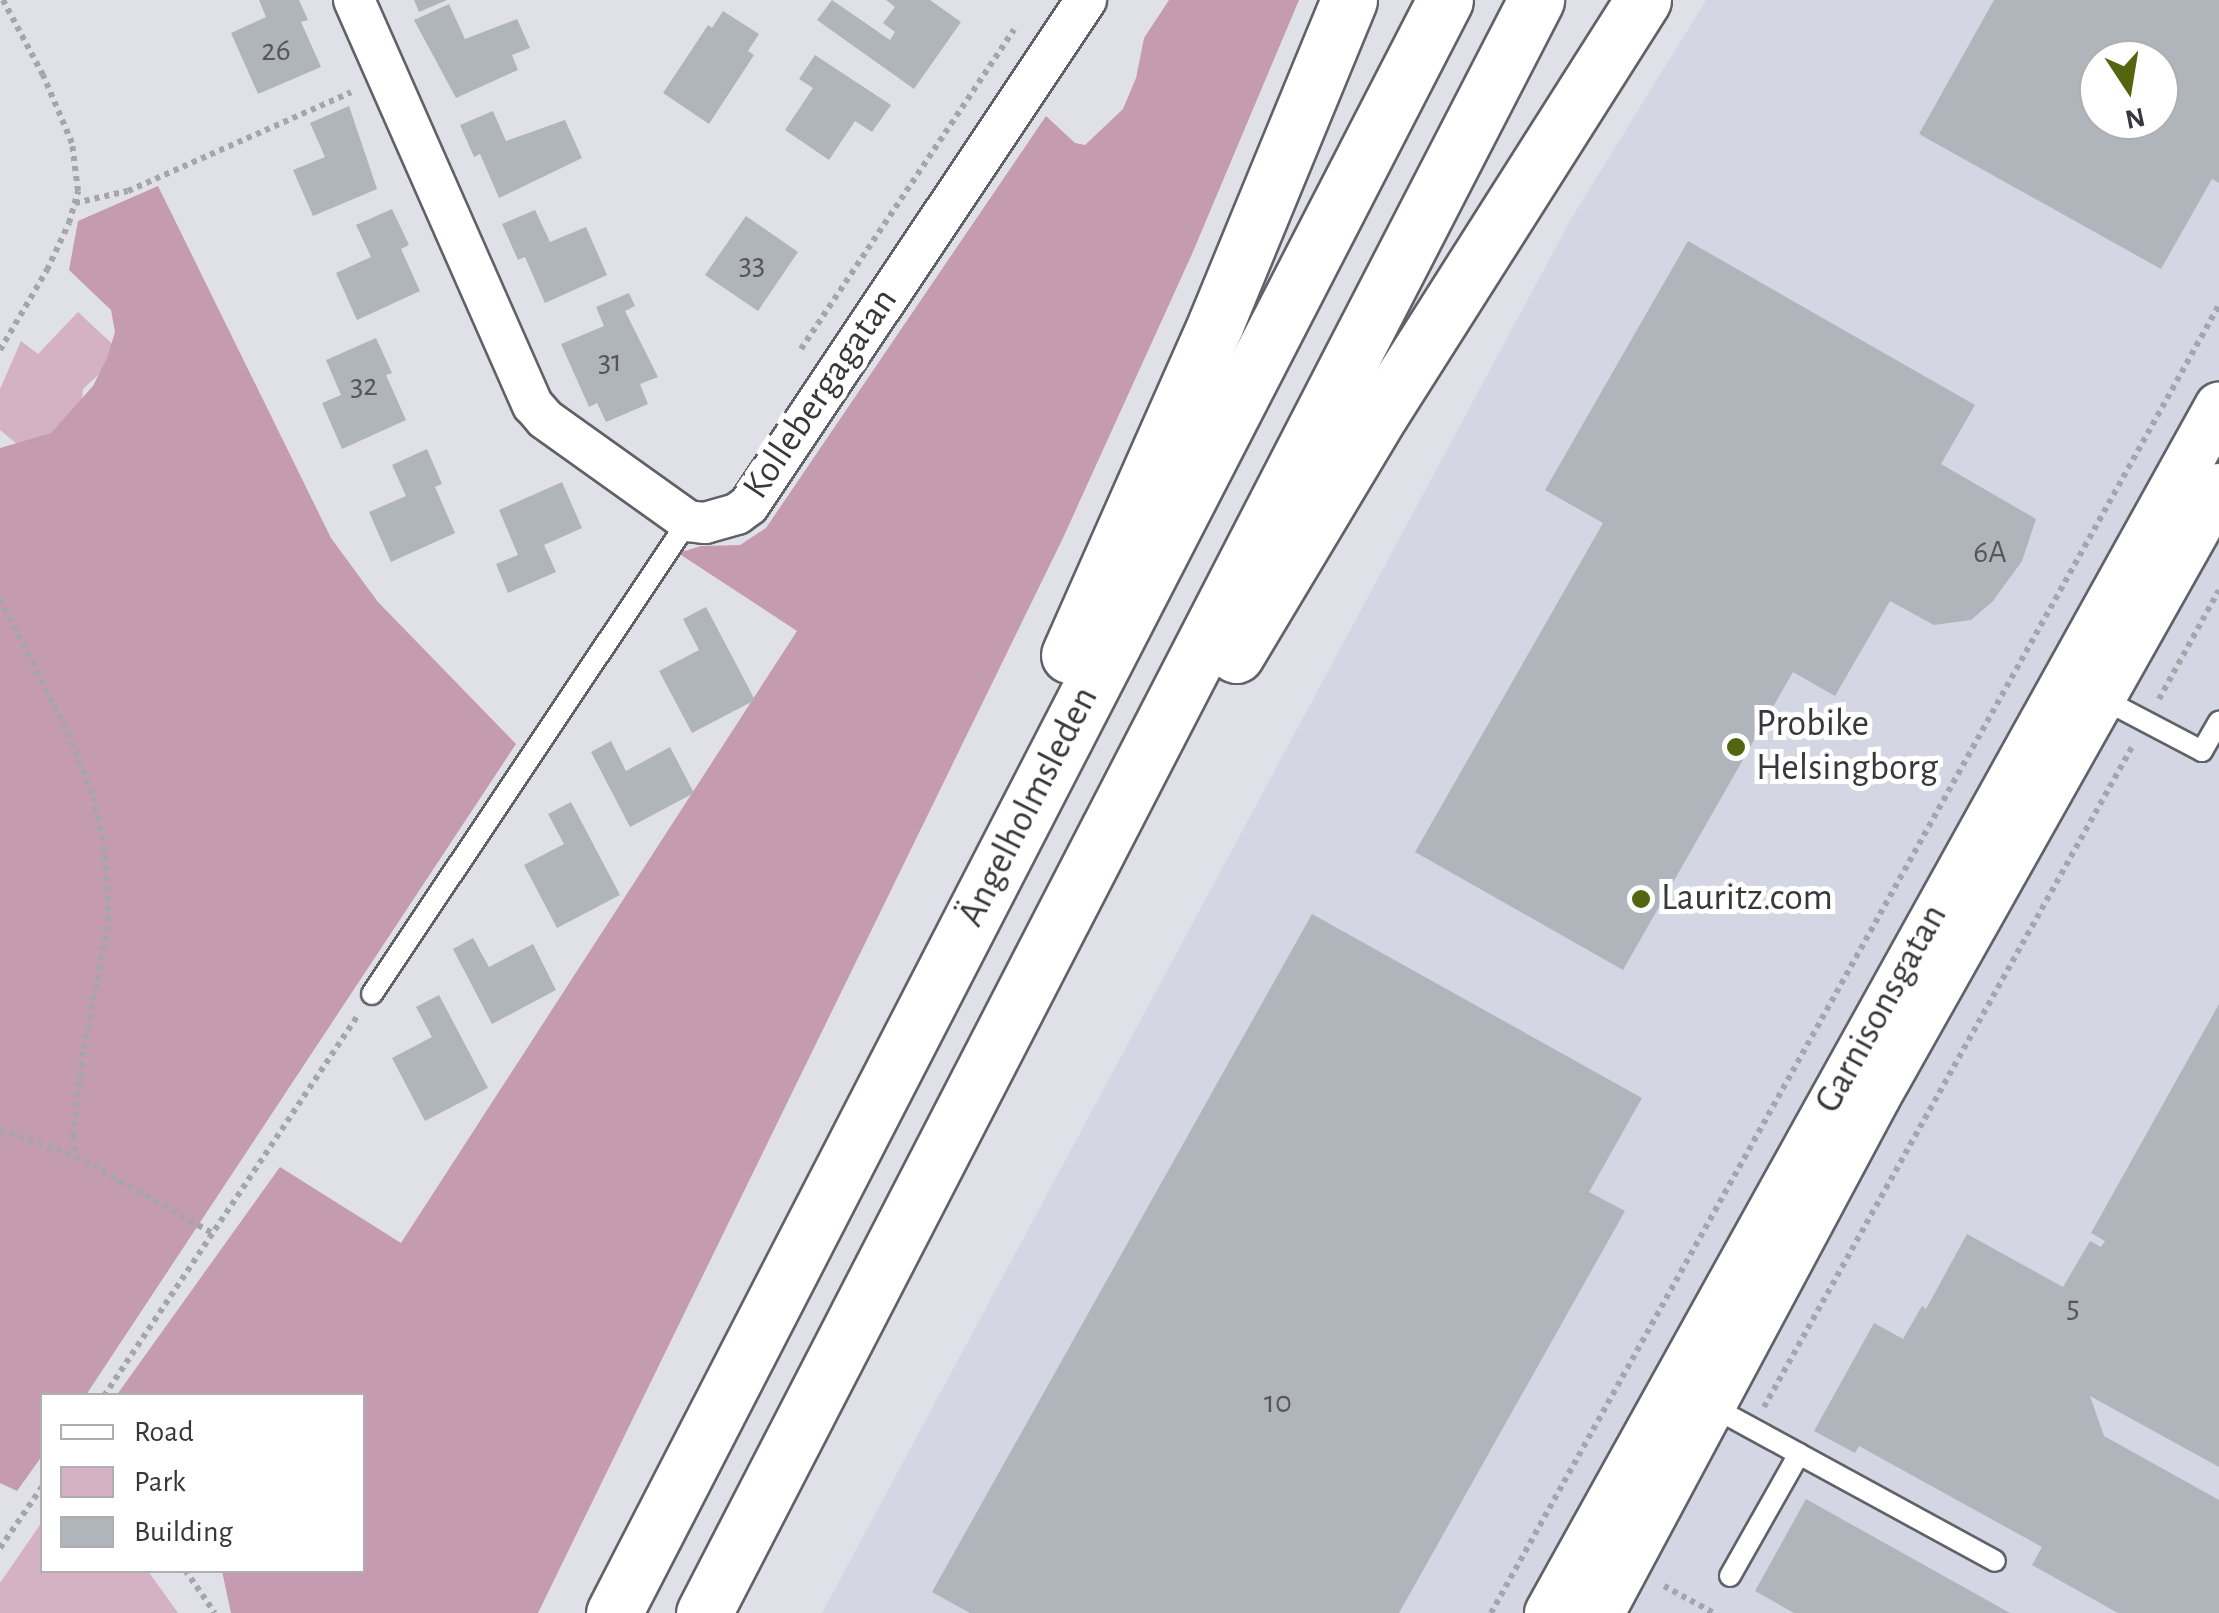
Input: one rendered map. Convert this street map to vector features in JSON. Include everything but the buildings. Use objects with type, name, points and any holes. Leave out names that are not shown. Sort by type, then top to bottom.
[{"type":"highway","points":[[905,1048],[943,902],[1060,675],[1216,323],[1349,0]]},
{"type":"highway","name":"Ängelholmsleden","points":[[614,1613],[1445,0]]},
{"type":"highway","points":[[704,1613],[1536,0]]},
{"type":"highway","points":[[1094,858],[1221,680],[1381,413],[1644,0]]},
{"type":"street","points":[[354,0],[533,405],[545,419],[688,521]]},
{"type":"street","name":"Kollebergagatan","points":[[688,521],[720,520],[749,505],[1086,0]]},
{"type":"street","name":"Garnisonsgatan","points":[[1549,1613],[2219,407]]},
{"type":"street","name":"Garnisonsgatan","points":[[1600,1613],[1876,1097],[2219,488]]},
{"type":"lane","points":[[372,994],[688,521]]},
{"type":"lane","points":[[2100,698],[2202,751],[2219,722]]},
{"type":"lane","points":[[1710,1406],[1995,1562]]},
{"type":"lane","points":[[1730,1576],[1799,1454]]},
{"type":"path","points":[[0,350],[47,270],[75,203],[72,143],[3,0]]},
{"type":"path","points":[[798,354],[1024,16]]},
{"type":"path","points":[[75,203],[128,191],[387,76]]},
{"type":"path","points":[[1490,1613],[2219,305]]},
{"type":"path","points":[[1761,1413],[2219,590]]},
{"type":"path","points":[[0,598],[68,733],[93,797],[104,846],[109,916],[83,1052],[73,1136],[76,1156]]},
{"type":"path","points":[[106,1393],[372,994]]},
{"type":"path","points":[[0,1130],[76,1156],[212,1233]]},
{"type":"path","points":[[0,1548],[40,1489]]},
{"type":"path","points":[[1657,1600],[1674,1569]]},
{"type":"path","points":[[187,1573],[215,1613]]},
{"type":"path","points":[[1664,1586],[1714,1613]]},
{"type":"shaded area","points":[[1169,0],[1299,0],[1192,254],[1063,538],[538,1613],[231,1613],[222,1573],[365,1573],[365,1393],[118,1393],[280,1167],[401,1243],[797,631],[678,553],[701,546],[740,545],[766,528],[1046,116],[1075,143],[1085,145],[1123,109],[1136,78],[1144,38]]},
{"type":"shaded area","points":[[1706,0],[2219,0],[2219,1613],[822,1613],[1571,219]]},
{"type":"shaded area","points":[[158,186],[331,538],[378,602],[516,744],[87,1393],[40,1393],[40,1459],[17,1491],[0,1483],[0,448],[51,433],[93,386],[107,358],[115,332],[111,310],[69,270],[78,221]]},
{"type":"green space","points":[[78,312],[122,353],[83,389],[81,413],[39,462],[0,430],[0,389],[21,341],[38,354]]},
{"type":"green space","points":[[40,1525],[40,1573],[149,1573],[178,1613],[0,1613],[0,1583]]},
{"type":"place","name":"Probike Helsingborg","points":[[1736,747]]},
{"type":"place","name":"Lauritz.com","points":[[1641,899]]}]
